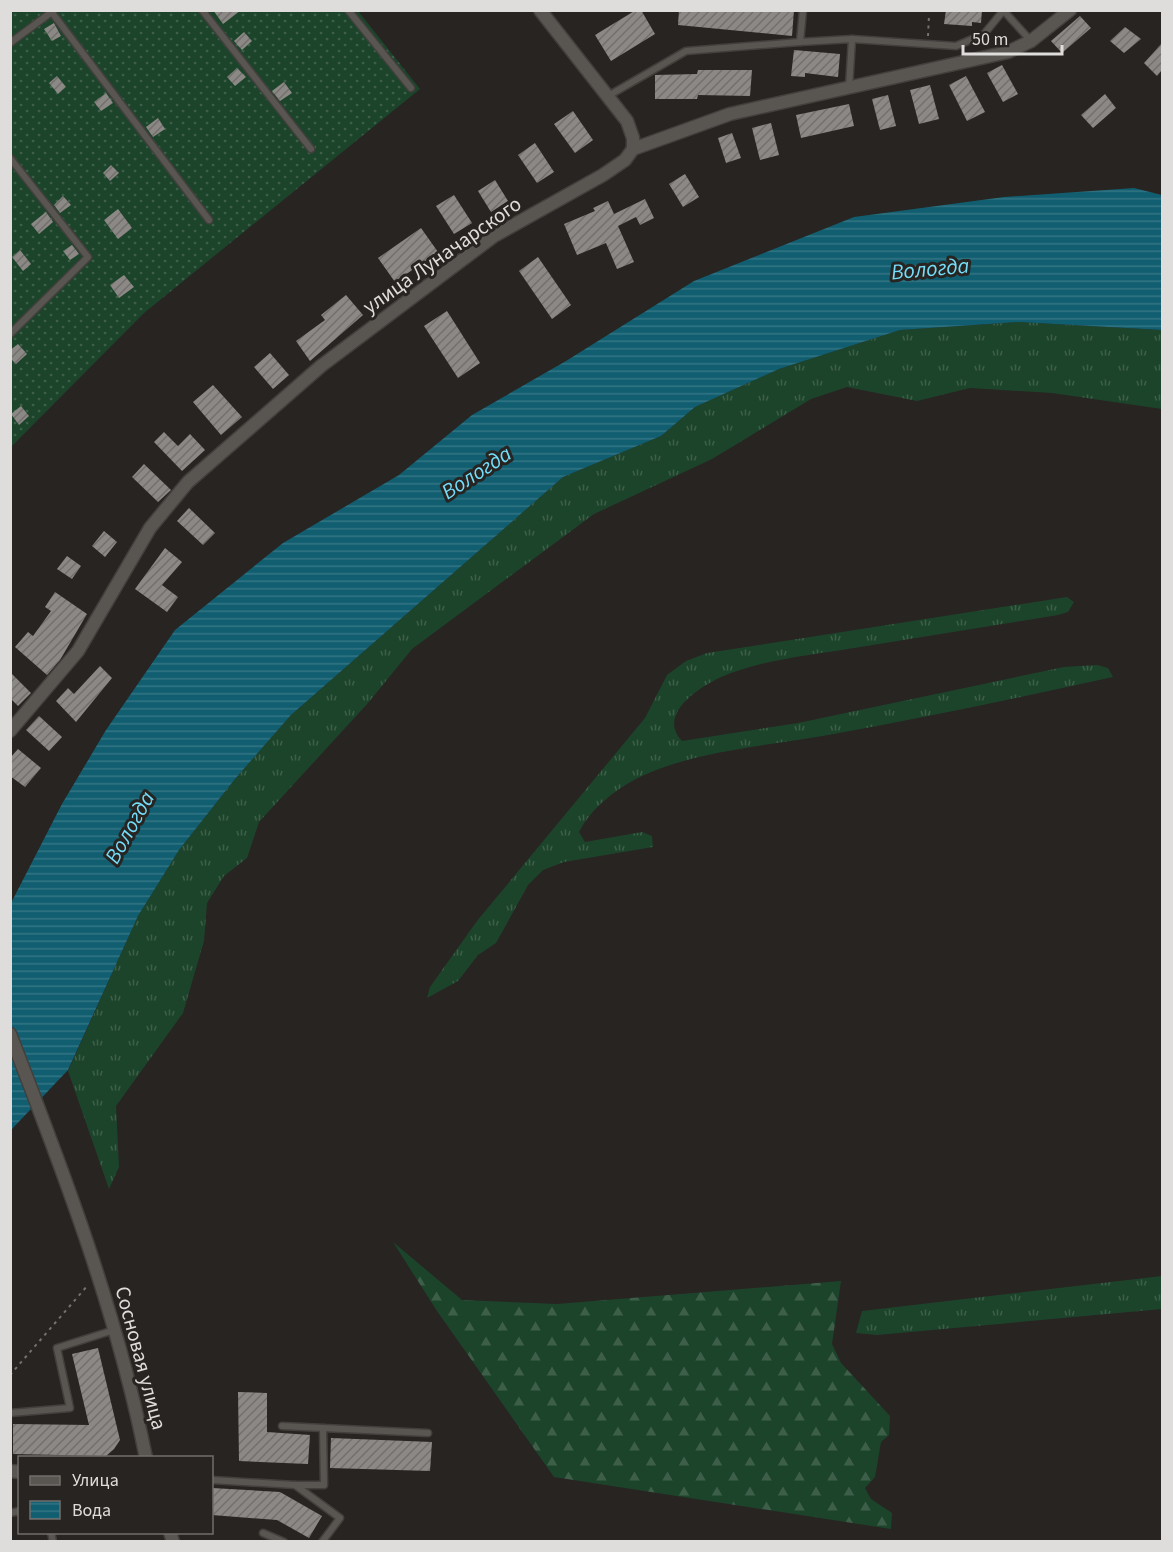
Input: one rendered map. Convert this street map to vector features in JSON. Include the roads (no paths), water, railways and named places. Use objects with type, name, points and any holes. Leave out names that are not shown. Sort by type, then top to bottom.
[{"type":"street","points":[[540,10],[627,121],[633,138],[633,149]]},
{"type":"street","name":"улица Луначарского","points":[[10,731],[78,651],[150,528],[188,482],[321,366],[494,237],[610,170],[625,160],[633,149],[730,114],[989,58],[1031,42],[1070,10]]},
{"type":"street","name":"Сосновая улица","points":[[10,1034],[97,1270],[115,1330],[146,1456]]},
{"type":"lane","points":[[202,10],[311,149]]},
{"type":"lane","points":[[348,10],[411,88]]},
{"type":"lane","points":[[800,42],[802,10]]},
{"type":"lane","points":[[10,43],[51,11],[209,220]]},
{"type":"lane","points":[[608,96],[686,51],[852,39],[928,46],[956,46],[984,34],[1003,11],[1031,42]]},
{"type":"lane","points":[[849,88],[852,39]]},
{"type":"lane","points":[[10,158],[88,257],[10,334]]},
{"type":"lane","points":[[10,1413],[70,1408],[57,1348],[115,1330]]},
{"type":"lane","points":[[282,1426],[428,1432]]},
{"type":"lane","points":[[213,1480],[324,1485],[323,1428]]},
{"type":"lane","points":[[295,1485],[340,1518],[322,1542]]},
{"type":"lane","points":[[263,1533],[284,1542]]},
{"type":"water","name":"Вологда","points":[[1134,188],[1162,195],[1162,330],[1019,322],[900,330],[779,369],[695,407],[661,436],[563,477],[291,715],[235,779],[179,850],[138,916],[68,1070],[11,1130],[10,905],[62,804],[106,730],[175,630],[283,543],[399,475],[472,415],[566,361],[694,281],[854,217],[1004,197]]}]
